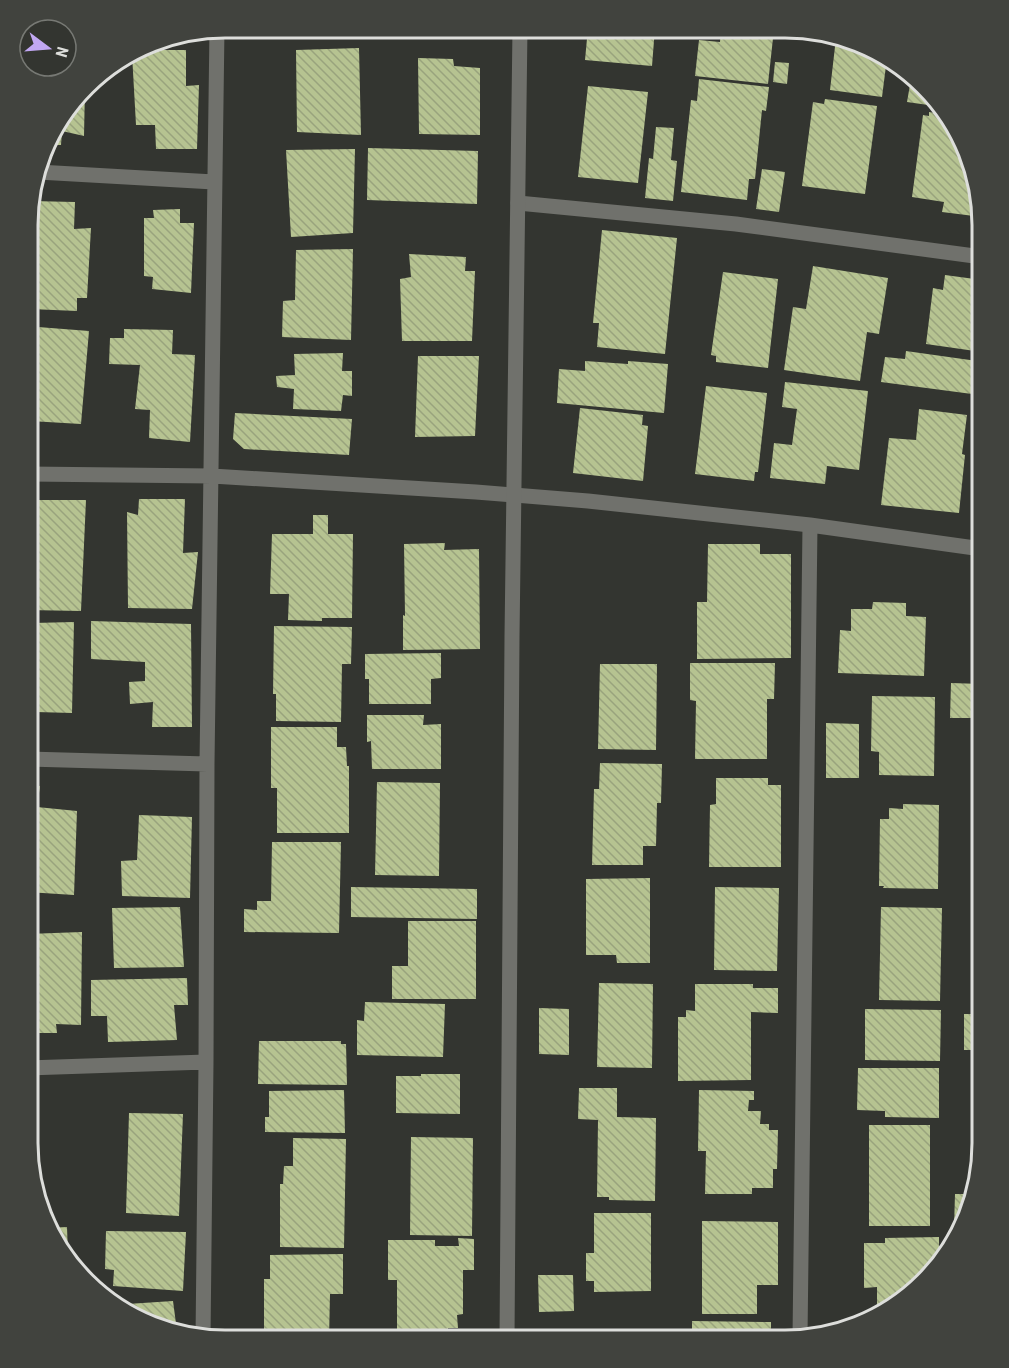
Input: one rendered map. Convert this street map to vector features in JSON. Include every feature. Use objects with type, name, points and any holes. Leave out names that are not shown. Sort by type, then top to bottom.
[{"type":"street","points":[[203,1329],[207,1062],[207,764],[217,38]]},
{"type":"street","points":[[507,1330],[519,38]]},
{"type":"street","points":[[45,172],[214,182]]},
{"type":"street","points":[[518,203],[747,225],[972,256]]},
{"type":"street","points":[[38,474],[212,476],[515,495],[810,525],[972,548]]},
{"type":"street","points":[[801,1329],[810,525]]},
{"type":"street","points":[[38,759],[207,764]]},
{"type":"street","points":[[38,1068],[207,1062]]},
{"type":"building","points":[[587,38],[654,38],[652,66],[585,60]]},
{"type":"building","points":[[720,38],[773,38],[768,84],[695,76],[699,40],[720,42]]},
{"type":"building","points":[[835,45],[867,57],[886,68],[882,97],[830,90]]},
{"type":"building","points":[[359,48],[361,135],[297,132],[296,50]]},
{"type":"building","points":[[157,50],[186,50],[186,86],[199,85],[197,149],[156,149],[155,125],[136,125],[132,62]]},
{"type":"building","points":[[418,58],[453,59],[454,66],[480,68],[480,135],[419,134]]},
{"type":"building","points":[[775,62],[789,63],[787,84],[773,82]]},
{"type":"building","points":[[699,79],[769,87],[766,111],[762,110],[755,179],[749,179],[747,200],[681,192],[691,100],[697,101]]},
{"type":"building","points":[[588,86],[648,92],[638,183],[578,177]]},
{"type":"building","points":[[910,86],[928,105],[907,102]]},
{"type":"building","points":[[825,99],[877,106],[865,194],[802,186],[813,102],[824,104]]},
{"type":"building","points":[[85,100],[84,136],[63,131]]},
{"type":"building","points":[[929,112],[934,113],[957,153],[965,176],[971,216],[942,212],[944,202],[912,197],[923,115],[929,116]]},
{"type":"building","points":[[656,127],[674,128],[671,160],[677,161],[673,201],[645,198],[649,158],[653,159]]},
{"type":"building","points":[[62,133],[61,145],[56,145]]},
{"type":"building","points":[[368,148],[478,151],[477,204],[367,200]]},
{"type":"building","points":[[355,149],[353,233],[291,237],[286,150]]},
{"type":"building","points":[[762,169],[785,172],[779,212],[756,209]]},
{"type":"building","points":[[39,201],[75,202],[74,229],[91,228],[87,298],[77,298],[77,311],[38,309]]},
{"type":"building","points":[[180,209],[180,223],[194,223],[191,293],[152,289],[153,277],[144,276],[144,218],[154,218],[153,210]]},
{"type":"building","points":[[602,230],[677,238],[665,354],[597,347],[599,323],[593,323]]},
{"type":"building","points":[[353,249],[351,340],[282,337],[283,301],[295,300],[296,250]]},
{"type":"building","points":[[409,254],[466,257],[465,271],[475,271],[472,341],[402,341],[400,279],[411,277]]},
{"type":"building","points":[[813,266],[888,278],[879,334],[867,332],[860,381],[784,370],[793,307],[806,309]]},
{"type":"building","points":[[723,272],[778,279],[768,368],[716,362],[716,356],[711,355]]},
{"type":"building","points":[[945,275],[972,279],[972,351],[926,344],[933,288],[943,290]]},
{"type":"building","points":[[38,327],[89,331],[81,424],[38,421]]},
{"type":"building","points":[[124,329],[173,330],[172,354],[195,355],[190,442],[149,438],[150,410],[135,409],[140,365],[109,364],[110,338],[124,338]]},
{"type":"building","points":[[906,351],[972,360],[972,394],[881,382],[885,357],[905,359]]},
{"type":"building","points":[[343,353],[342,371],[352,371],[352,396],[343,395],[341,411],[293,409],[294,389],[277,387],[276,376],[295,375],[294,354]]},
{"type":"building","points":[[418,356],[479,356],[475,436],[415,437]]},
{"type":"building","points":[[585,361],[668,364],[664,413],[557,403],[559,369],[585,371]]},
{"type":"building","points":[[785,382],[868,391],[859,470],[827,466],[825,484],[770,478],[774,443],[792,445],[797,409],[782,407]]},
{"type":"building","points":[[706,386],[767,393],[758,472],[755,472],[754,481],[695,474]]},
{"type":"building","points":[[580,408],[643,415],[642,425],[648,426],[643,481],[573,473]]},
{"type":"building","points":[[919,409],[967,415],[962,454],[965,455],[959,513],[881,505],[889,438],[916,440]]},
{"type":"building","points":[[235,413],[352,419],[349,455],[244,449],[233,439]]},
{"type":"building","points":[[139,499],[185,499],[183,553],[198,552],[192,609],[128,608],[127,512],[138,515]]},
{"type":"building","points":[[38,500],[86,500],[81,611],[38,610]]},
{"type":"building","points":[[313,515],[328,515],[328,534],[353,534],[352,618],[322,618],[322,621],[288,620],[289,594],[270,594],[272,534],[313,534]]},
{"type":"building","points":[[445,543],[444,550],[479,549],[480,649],[403,650],[404,544]]},
{"type":"building","points":[[708,544],[760,544],[760,554],[791,554],[791,658],[697,659],[697,602],[707,602]]},
{"type":"building","points":[[873,602],[906,603],[906,616],[926,617],[924,676],[838,673],[840,630],[851,631],[851,609],[872,609]]},
{"type":"building","points":[[91,621],[191,624],[192,727],[152,727],[153,702],[130,704],[129,682],[145,681],[145,662],[91,659]]},
{"type":"building","points":[[74,622],[72,713],[38,712],[38,623]]},
{"type":"building","points":[[274,626],[352,627],[351,664],[342,664],[341,722],[276,721],[276,694],[273,694]]},
{"type":"building","points":[[441,653],[441,678],[431,679],[431,704],[369,704],[369,679],[365,679],[365,654]]},
{"type":"building","points":[[690,663],[775,663],[774,699],[767,699],[767,759],[695,759],[696,701],[690,700]]},
{"type":"building","points":[[600,664],[657,664],[656,750],[598,749]]},
{"type":"building","points":[[951,683],[972,684],[971,718],[950,718]]},
{"type":"building","points":[[872,696],[935,697],[934,776],[879,775],[879,752],[871,751]]},
{"type":"building","points":[[367,715],[424,715],[423,725],[441,724],[441,769],[372,769],[371,741],[367,742]]},
{"type":"building","points":[[826,723],[859,724],[859,778],[826,778]]},
{"type":"building","points":[[271,727],[337,727],[337,747],[346,747],[347,766],[349,766],[349,833],[277,833],[277,788],[271,788]]},
{"type":"building","points":[[600,763],[662,764],[661,803],[657,803],[656,846],[643,846],[643,865],[592,865],[594,789],[599,789]]},
{"type":"building","points":[[716,778],[768,778],[768,785],[781,785],[781,867],[709,867],[710,805],[716,804]]},
{"type":"building","points":[[377,782],[440,783],[439,876],[375,875]]},
{"type":"building","points":[[903,804],[939,805],[938,889],[879,886],[880,819],[889,819],[889,808],[903,809]]},
{"type":"building","points":[[38,807],[77,811],[74,895],[38,893]]},
{"type":"building","points":[[139,815],[192,817],[190,898],[122,896],[121,861],[137,860]]},
{"type":"building","points":[[272,842],[341,842],[339,933],[244,932],[244,909],[257,910],[257,901],[271,901]]},
{"type":"building","points":[[650,878],[650,963],[617,963],[616,955],[586,955],[586,879]]},
{"type":"building","points":[[351,887],[477,889],[477,919],[351,917]]},
{"type":"building","points":[[715,887],[779,888],[777,971],[714,970]]},
{"type":"building","points":[[180,907],[184,967],[114,968],[112,908]]},
{"type":"building","points":[[881,907],[942,908],[940,1001],[879,1000]]},
{"type":"building","points":[[408,921],[476,921],[476,999],[392,999],[392,966],[408,966]]},
{"type":"building","points":[[82,932],[81,1025],[56,1024],[57,1033],[38,1033],[38,934]]},
{"type":"building","points":[[187,978],[188,1005],[174,1005],[177,1040],[108,1042],[107,1016],[91,1016],[91,980]]},
{"type":"building","points":[[599,983],[653,984],[652,1068],[597,1067]]},
{"type":"building","points":[[695,984],[753,984],[753,988],[778,988],[778,1013],[751,1012],[751,1080],[678,1081],[678,1017],[686,1017],[686,1010],[695,1011]]},
{"type":"building","points":[[365,1002],[445,1004],[443,1057],[357,1055],[357,1020],[364,1021]]},
{"type":"building","points":[[539,1008],[569,1009],[569,1055],[539,1054]]},
{"type":"building","points":[[865,1009],[941,1010],[940,1061],[865,1060]]},
{"type":"building","points":[[964,1014],[971,1014],[971,1050],[964,1050]]},
{"type":"building","points":[[259,1041],[341,1041],[341,1044],[346,1044],[347,1085],[258,1084]]},
{"type":"building","points":[[858,1068],[939,1068],[939,1118],[885,1117],[885,1111],[857,1110]]},
{"type":"building","points":[[421,1074],[460,1074],[460,1114],[396,1113],[396,1076],[421,1076]]},
{"type":"building","points":[[579,1088],[617,1088],[617,1117],[656,1118],[655,1201],[609,1200],[609,1197],[597,1197],[598,1120],[578,1119]]},
{"type":"building","points":[[344,1090],[345,1133],[265,1132],[265,1117],[269,1117],[269,1091]]},
{"type":"building","points":[[699,1090],[754,1091],[754,1100],[749,1100],[748,1111],[761,1111],[760,1124],[769,1124],[769,1130],[778,1130],[777,1169],[773,1169],[773,1188],[752,1188],[752,1194],[705,1194],[706,1151],[698,1151]]},
{"type":"building","points":[[129,1113],[183,1114],[179,1216],[126,1213]]},
{"type":"building","points":[[869,1125],[930,1125],[930,1226],[869,1226]]},
{"type":"building","points":[[411,1137],[473,1138],[472,1236],[410,1235]]},
{"type":"building","points":[[293,1138],[346,1139],[344,1248],[280,1247],[280,1184],[283,1184],[284,1166],[293,1166]]},
{"type":"building","points":[[955,1194],[964,1194],[962,1204],[954,1221]]},
{"type":"building","points":[[594,1213],[651,1213],[651,1291],[594,1292],[594,1281],[586,1281],[586,1253],[594,1253]]},
{"type":"building","points":[[702,1221],[778,1222],[778,1285],[757,1285],[757,1314],[702,1314]]},
{"type":"building","points":[[58,1227],[67,1227],[68,1245]]},
{"type":"building","points":[[106,1231],[186,1232],[183,1291],[113,1286],[114,1270],[105,1269]]},
{"type":"building","points":[[939,1237],[939,1248],[908,1284],[877,1305],[877,1287],[864,1288],[864,1243],[885,1243],[885,1238]]},
{"type":"building","points":[[458,1238],[474,1239],[474,1270],[463,1270],[463,1314],[457,1315],[458,1328],[397,1330],[397,1280],[388,1280],[388,1240],[435,1240],[435,1246],[459,1246]]},
{"type":"building","points":[[343,1254],[343,1294],[330,1294],[329,1330],[264,1330],[264,1279],[270,1279],[270,1255]]},
{"type":"building","points":[[538,1275],[573,1275],[574,1311],[539,1312]]},
{"type":"building","points":[[173,1301],[176,1324],[153,1316],[129,1304]]},
{"type":"building","points":[[692,1321],[771,1322],[771,1330],[692,1330]]}]
